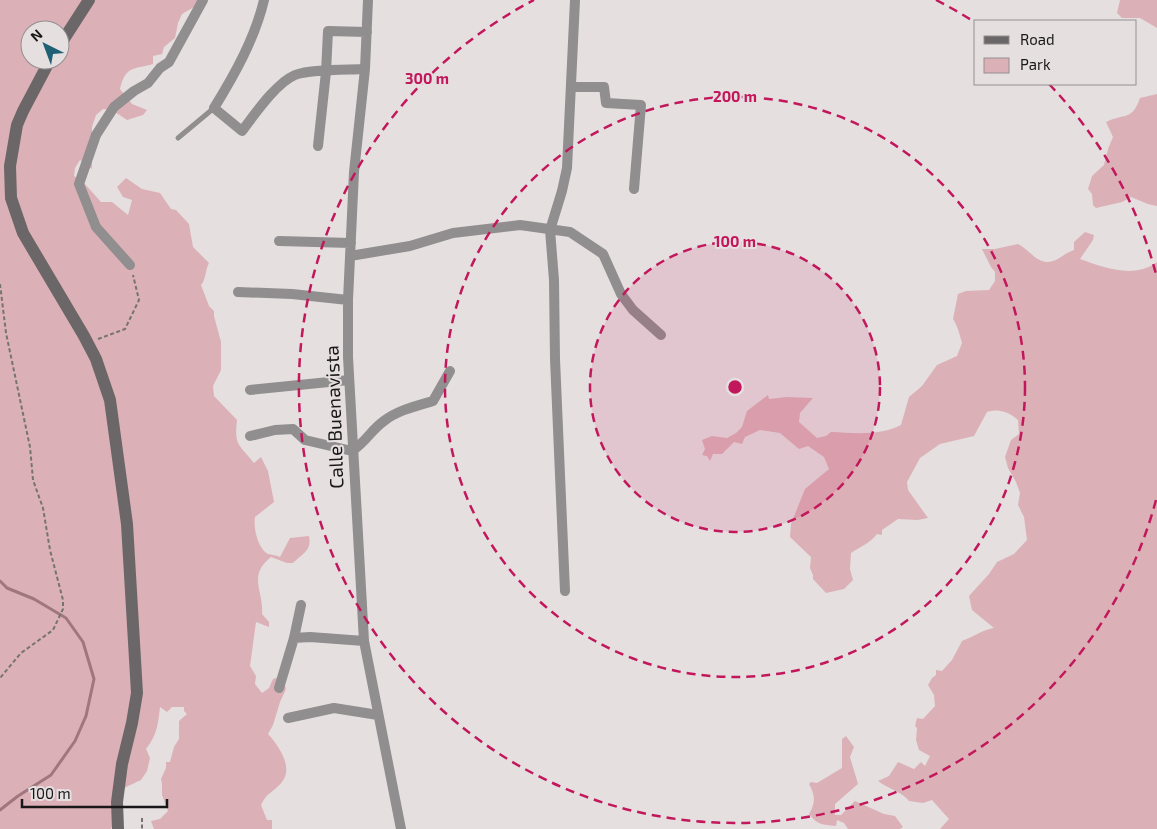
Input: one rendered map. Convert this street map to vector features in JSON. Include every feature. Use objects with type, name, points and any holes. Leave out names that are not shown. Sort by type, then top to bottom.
[{"type":"street","points":[[70,29],[89,0]]},
{"type":"street","points":[[130,265],[96,226],[79,184],[96,135],[114,106],[148,83],[160,68],[169,62],[203,0]]},
{"type":"street","points":[[264,0],[252,38],[214,108],[242,131],[270,94],[294,76],[312,72],[365,69]]},
{"type":"street","name":"Calle Buenavista","points":[[368,0],[365,69],[354,172],[350,243],[348,300],[349,380],[364,641],[401,829]]},
{"type":"street","points":[[565,591],[555,359],[554,280],[550,230],[567,168],[575,0]]},
{"type":"street","points":[[318,146],[326,72],[328,31],[367,32]]},
{"type":"street","points":[[45,70],[17,125],[10,166],[11,198],[23,233],[88,343],[110,400],[126,524],[137,693],[122,764],[117,802],[118,829]]},
{"type":"street","points":[[571,87],[604,87],[606,103],[641,105],[634,189]]},
{"type":"street","points":[[350,256],[410,246],[453,233],[520,225],[570,232],[603,254],[621,294],[633,310],[661,335]]},
{"type":"street","points":[[279,241],[350,243]]},
{"type":"street","points":[[238,292],[292,294],[348,300]]},
{"type":"street","points":[[250,436],[275,430],[293,429],[305,440],[352,451],[363,444],[384,421],[404,410],[433,401],[450,371]]},
{"type":"street","points":[[250,390],[349,380]]},
{"type":"street","points":[[279,688],[294,638],[301,605]]},
{"type":"street","points":[[294,638],[310,637],[364,641]]},
{"type":"street","points":[[288,718],[334,708],[378,715]]},
{"type":"lane","points":[[178,138],[214,108]]},
{"type":"path","points":[[88,343],[125,329],[139,300],[130,265]]},
{"type":"path","points":[[0,284],[6,333],[30,447],[33,480],[43,508],[50,550],[63,600],[63,609],[53,630],[20,653],[0,678]]},
{"type":"path","points":[[142,818],[142,829]]},
{"type":"green space","points":[[0,0],[201,0],[201,3],[182,14],[175,38],[164,47],[162,54],[153,56],[153,64],[131,70],[122,81],[120,89],[132,104],[147,110],[143,115],[127,120],[112,110],[103,109],[96,115],[92,127],[92,169],[80,160],[75,168],[74,176],[84,183],[101,202],[112,202],[128,215],[132,200],[123,197],[117,187],[126,178],[142,189],[160,193],[171,209],[176,210],[189,224],[193,247],[209,263],[201,285],[209,306],[214,311],[221,342],[221,370],[213,386],[214,396],[237,420],[236,435],[241,448],[254,463],[261,457],[268,471],[274,502],[255,517],[259,543],[261,548],[268,554],[280,557],[290,538],[309,536],[310,541],[308,548],[293,563],[287,563],[271,557],[264,564],[258,577],[262,614],[269,622],[269,627],[256,622],[250,666],[256,676],[255,684],[262,693],[269,688],[273,679],[282,676],[286,689],[268,734],[283,756],[286,770],[282,782],[266,797],[261,805],[267,820],[272,820],[272,829],[154,829],[151,821],[160,819],[168,811],[162,795],[161,779],[166,768],[166,762],[170,762],[174,747],[179,739],[179,721],[187,714],[184,711],[184,707],[172,707],[167,712],[160,707],[159,719],[153,739],[146,749],[150,758],[147,771],[141,780],[126,787],[116,796],[116,816],[111,829],[0,829]]},
{"type":"green space","points":[[1120,0],[1157,0],[1157,28],[1140,18],[1122,18],[1117,13]]},
{"type":"green space","points":[[1157,94],[1157,206],[1131,197],[1122,202],[1096,208],[1093,205],[1092,194],[1088,189],[1092,176],[1104,165],[1113,137],[1106,122],[1131,113],[1140,98]]},
{"type":"green space","points":[[1085,232],[1094,235],[1093,240],[1080,259],[1099,266],[1129,271],[1139,270],[1157,262],[1157,829],[940,829],[949,819],[932,800],[923,803],[909,801],[878,781],[889,776],[898,762],[914,769],[921,762],[925,766],[930,756],[919,750],[916,740],[917,728],[915,726],[917,718],[923,719],[935,706],[934,695],[928,685],[936,675],[936,670],[942,671],[952,660],[962,641],[994,628],[972,610],[969,596],[997,562],[1014,554],[1027,540],[1024,517],[1018,505],[1020,493],[1005,457],[1011,440],[1019,434],[1018,420],[1004,412],[996,410],[987,412],[974,436],[940,444],[920,458],[907,482],[908,490],[928,518],[918,520],[898,519],[882,530],[882,535],[877,534],[851,553],[850,569],[853,580],[844,589],[826,593],[813,579],[810,568],[811,557],[790,537],[791,524],[805,489],[829,469],[824,457],[808,446],[799,449],[780,433],[760,430],[745,437],[742,444],[734,442],[722,454],[713,454],[710,461],[707,456],[702,455],[705,449],[702,440],[712,436],[727,438],[736,433],[742,427],[747,411],[768,395],[769,399],[787,397],[813,398],[800,413],[799,422],[817,438],[826,436],[831,432],[876,432],[901,425],[909,397],[922,386],[937,365],[957,356],[962,343],[953,319],[958,294],[966,291],[989,290],[995,281],[995,272],[982,249],[995,249],[1018,244],[1038,259],[1048,262],[1056,260],[1074,250],[1074,242]]},
{"type":"green space","points":[[846,736],[854,747],[850,757],[858,784],[835,804],[835,815],[841,815],[855,801],[884,814],[895,816],[903,827],[900,829],[848,829],[844,823],[837,820],[836,826],[821,824],[815,821],[809,814],[814,799],[809,784],[811,782],[817,783],[842,768],[842,739]]},
{"type":"waterway","points":[[0,581],[7,588],[34,599],[66,618],[83,642],[94,679],[86,716],[75,741],[51,775],[0,810]]}]
